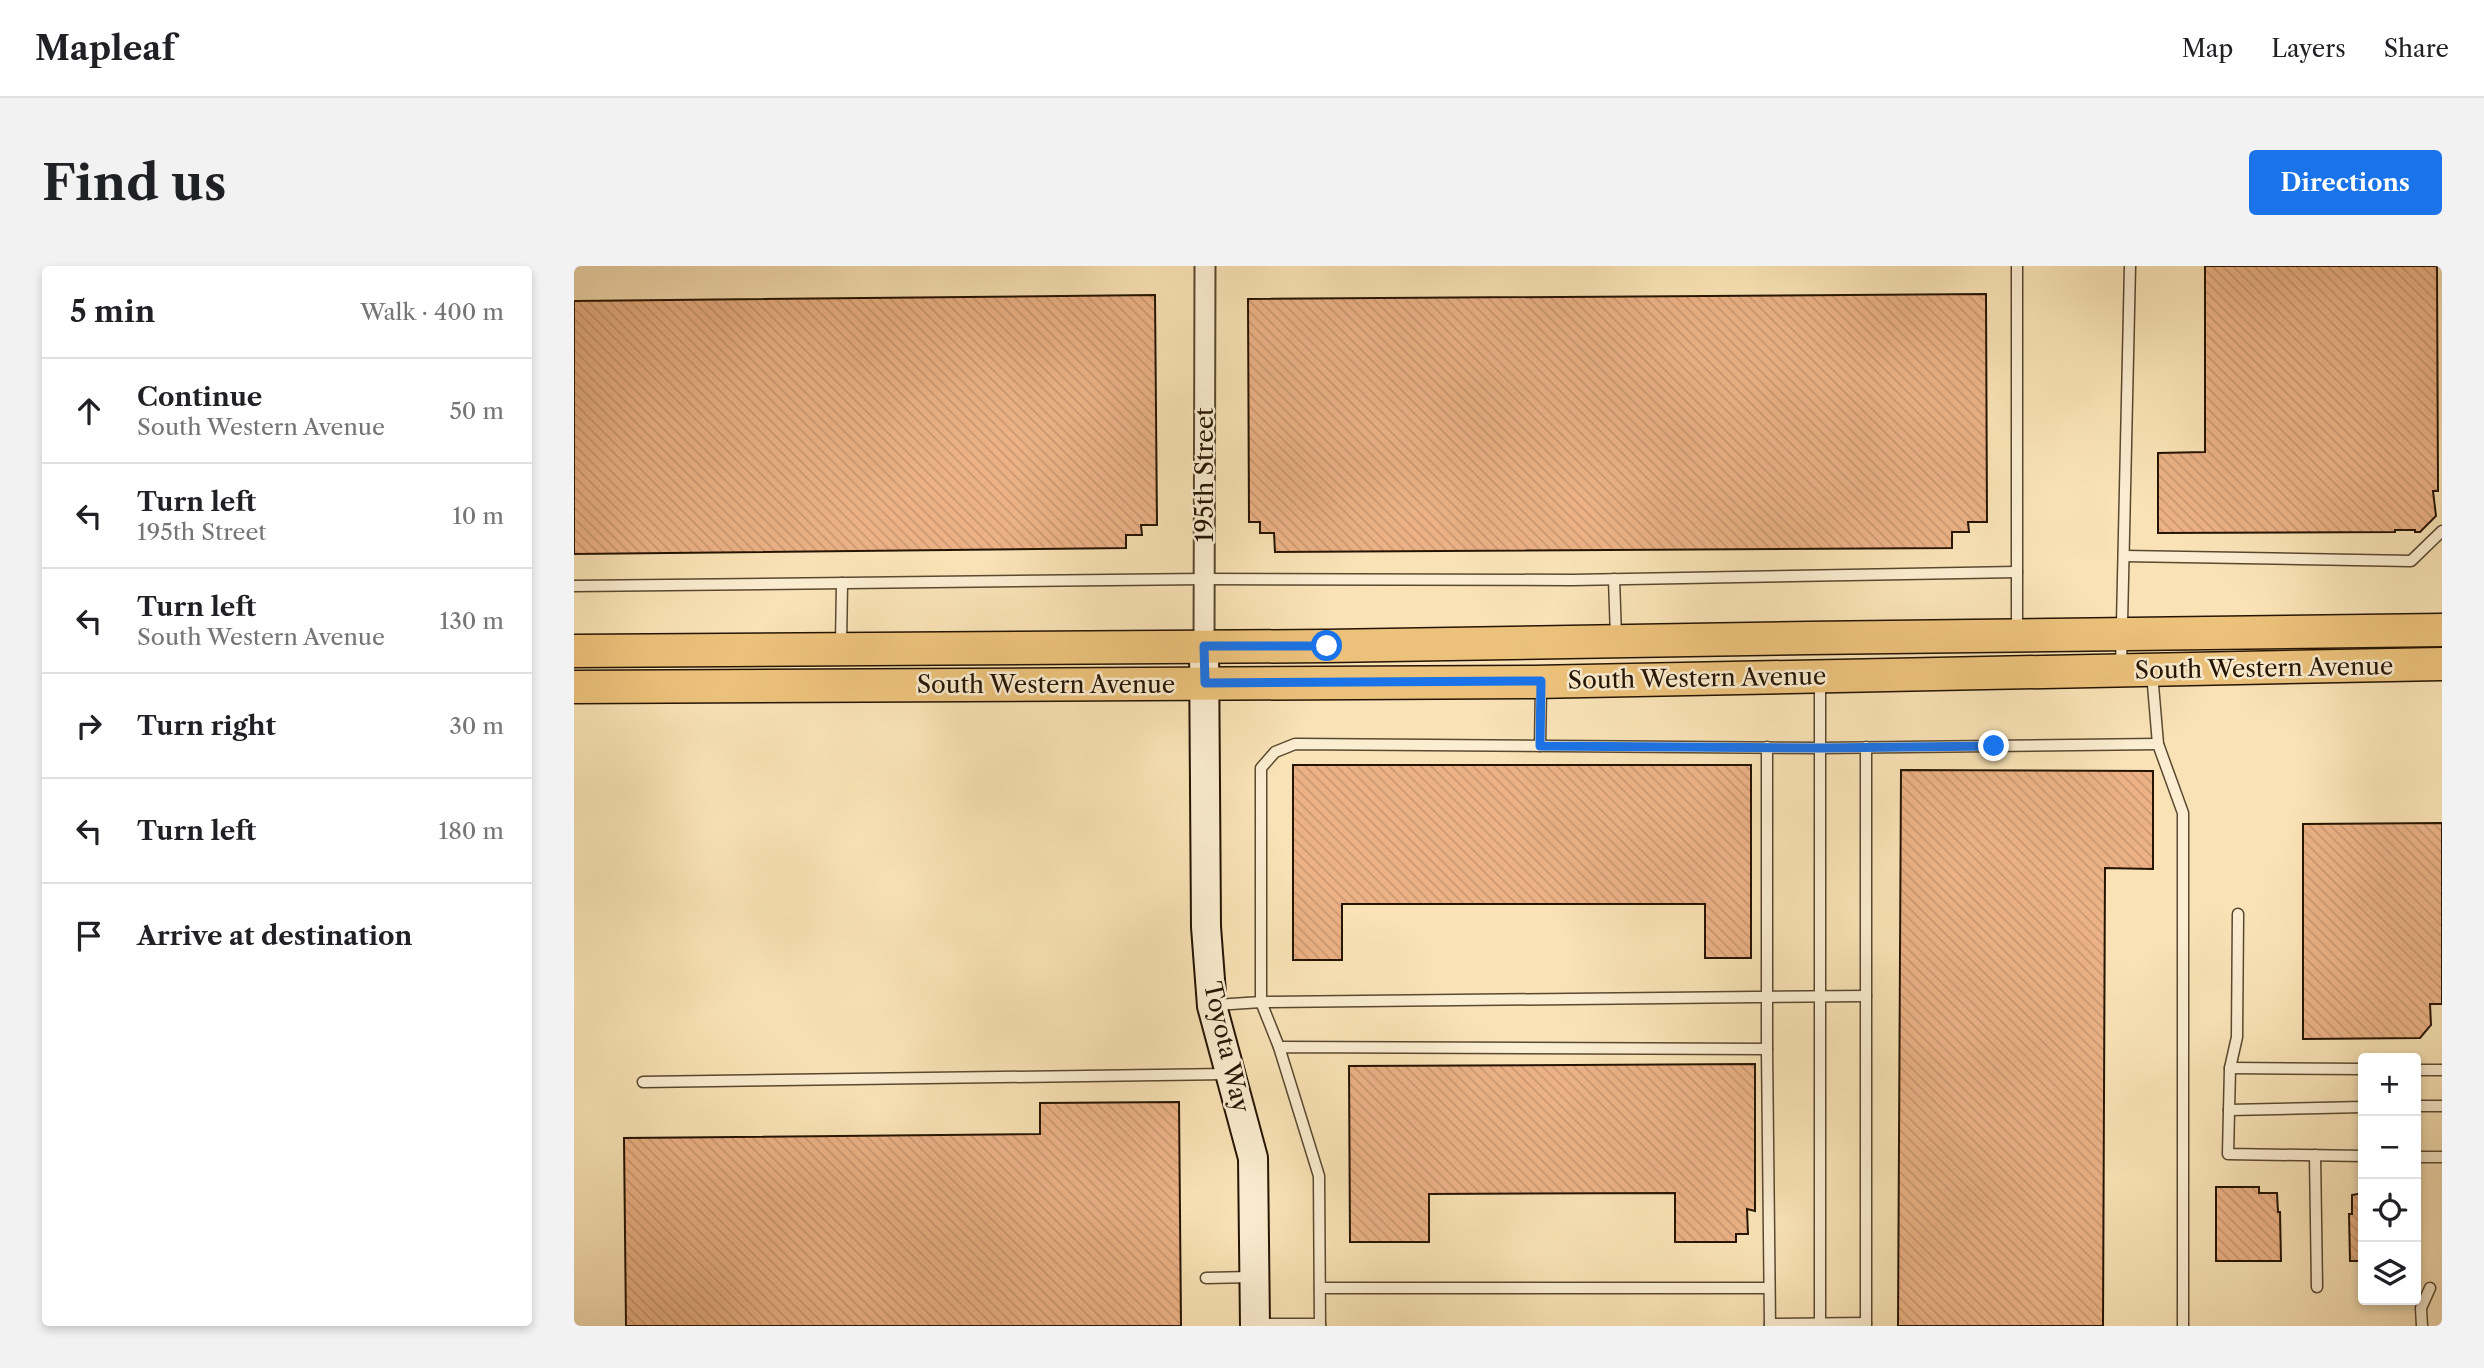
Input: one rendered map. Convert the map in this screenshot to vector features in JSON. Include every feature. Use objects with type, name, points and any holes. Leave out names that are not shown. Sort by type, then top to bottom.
[{"type":"main road","name":"South Western Avenue","points":[[574,651],[2442,631]]},
{"type":"main road","name":"South Western Avenue","points":[[574,687],[1541,681],[2442,664]]},
{"type":"street","name":"195th Street","points":[[1205,266],[1205,683]]},
{"type":"street","name":"Toyota Way","points":[[1205,683],[1206,927],[1212,1006],[1253,1158],[1255,1325]]},
{"type":"lane","points":[[2017,266],[2017,635]]},
{"type":"lane","points":[[2121,670],[2130,266]]},
{"type":"lane","points":[[2124,556],[2411,561],[2442,531]]},
{"type":"lane","points":[[574,586],[1204,579],[1615,579],[2017,572]]},
{"type":"lane","points":[[1615,579],[1616,641]]},
{"type":"lane","points":[[841,649],[842,583]]},
{"type":"lane","points":[[2152,670],[2158,744],[2183,813],[2183,1326]]},
{"type":"lane","points":[[1819,1325],[1820,675]]},
{"type":"lane","points":[[1540,746],[1541,681]]},
{"type":"lane","points":[[1255,1325],[1320,1325],[1319,1176],[1279,1047],[1261,1002],[1261,768],[1276,752],[1295,744],[1821,748],[2158,744]]},
{"type":"lane","points":[[1767,747],[1770,1325],[1866,1325],[1866,747]]},
{"type":"lane","points":[[2238,914],[2237,1037],[2230,1068],[2228,1154],[2358,1156]]},
{"type":"lane","points":[[1212,1006],[1261,1002],[1866,996]]},
{"type":"lane","points":[[1279,1047],[1767,1049]]},
{"type":"lane","points":[[2230,1068],[2358,1069]]},
{"type":"lane","points":[[2421,1070],[2442,1070]]},
{"type":"lane","points":[[643,1082],[1231,1074]]},
{"type":"lane","points":[[2421,1106],[2442,1106]]},
{"type":"lane","points":[[2229,1110],[2358,1107]]},
{"type":"lane","points":[[2315,1155],[2318,1287]]},
{"type":"lane","points":[[2421,1157],[2442,1157]]},
{"type":"lane","points":[[1206,1278],[1254,1277]]},
{"type":"lane","points":[[1320,1288],[1769,1288]]},
{"type":"lane","points":[[2422,1326],[2421,1308],[2430,1288]]},
{"type":"building","points":[[2205,266],[2437,266],[2438,491],[2433,491],[2436,516],[2420,532],[2158,533],[2158,453],[2205,452]]},
{"type":"building","points":[[1986,294],[1987,522],[1968,522],[1969,532],[1952,532],[1952,548],[1275,552],[1274,533],[1260,533],[1260,522],[1249,522],[1248,299]]},
{"type":"building","points":[[1155,295],[1157,525],[1141,525],[1142,535],[1126,535],[1126,548],[574,554],[574,301]]},
{"type":"building","points":[[1293,765],[1751,765],[1751,958],[1705,958],[1705,904],[1342,904],[1342,960],[1293,960]]},
{"type":"building","points":[[1901,770],[2153,771],[2153,869],[2105,868],[2103,1326],[1898,1326]]},
{"type":"building","points":[[2442,823],[2442,1004],[2430,1004],[2431,1025],[2420,1038],[2303,1039],[2303,824]]},
{"type":"building","points":[[1755,1064],[1755,1211],[1747,1209],[1748,1234],[1736,1234],[1736,1242],[1675,1242],[1675,1193],[1429,1194],[1429,1242],[1350,1242],[1349,1066]]},
{"type":"building","points":[[1179,1102],[1181,1326],[626,1326],[624,1138],[1040,1134],[1040,1103]]},
{"type":"building","points":[[2216,1187],[2259,1187],[2259,1193],[2277,1193],[2281,1261],[2216,1261]]},
{"type":"building","points":[[2358,1194],[2358,1261],[2350,1261],[2349,1214],[2352,1214],[2352,1195]]},
{"type":"route","points":[[1327,646],[1204,646],[1205,683],[1541,681],[1540,746],[1994,746]]}]
